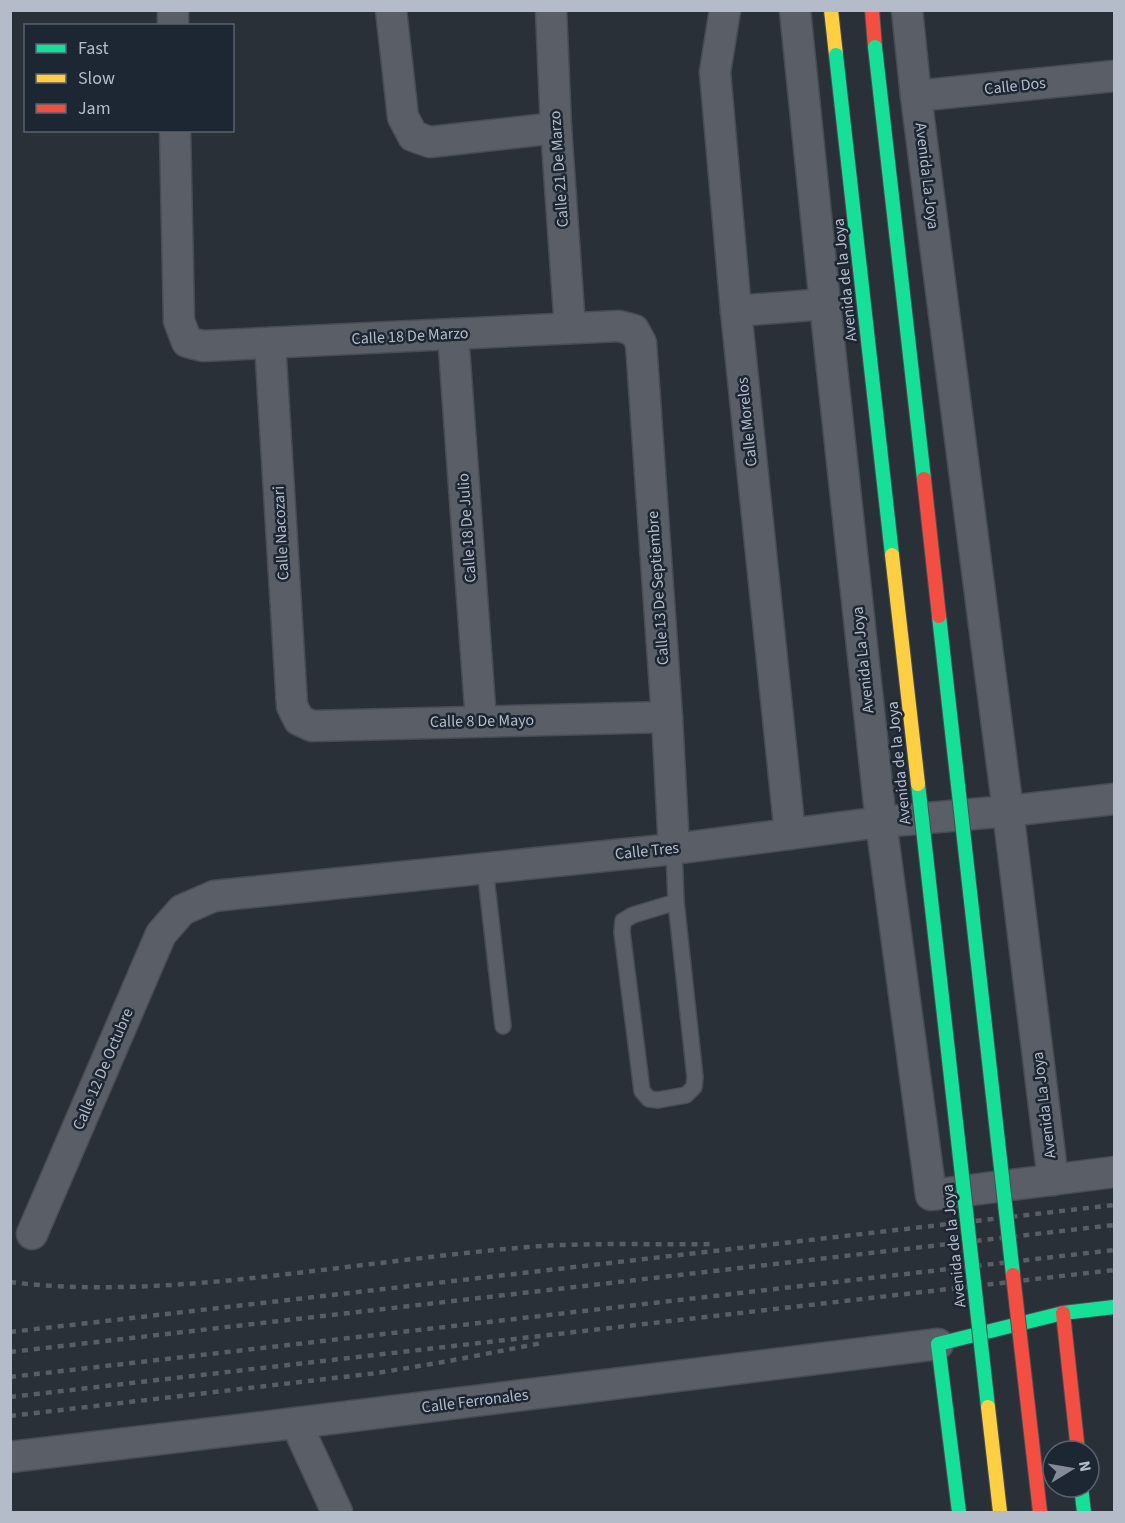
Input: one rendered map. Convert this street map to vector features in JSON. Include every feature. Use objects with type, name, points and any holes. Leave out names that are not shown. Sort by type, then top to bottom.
[{"type":"main road","name":"Avenida de la Joya","points":[[831,10],[1000,1512]]},
{"type":"main road","points":[[872,10],[1040,1512]]},
{"type":"main road","points":[[959,1512],[938,1344],[1063,1313],[1114,1307]]},
{"type":"main road","points":[[1063,1313],[1077,1439]]},
{"type":"street","points":[[391,10],[404,117],[413,136],[430,142],[556,128]]},
{"type":"street","name":"Calle 21 De Marzo","points":[[551,10],[556,128],[570,328]]},
{"type":"street","name":"Calle Morelos","points":[[725,10],[715,72],[736,311],[790,834]]},
{"type":"street","name":"Avenida La Joya","points":[[795,10],[881,822],[931,1195],[1053,1180],[907,10]]},
{"type":"street","name":"Calle Dos","points":[[916,96],[1114,76]]},
{"type":"street","name":"Calle 18 De Marzo","points":[[175,132],[179,321],[187,342],[203,346],[619,326],[634,330]]},
{"type":"street","points":[[736,311],[825,304]]},
{"type":"street","name":"Calle 13 De Septiembre","points":[[634,330],[641,343],[674,849]]},
{"type":"street","name":"Calle 18 De Julio","points":[[453,334],[481,721]]},
{"type":"street","name":"Calle Nacozari","points":[[270,343],[292,706],[299,720]]},
{"type":"street","name":"Calle 8 De Mayo","points":[[299,720],[312,726],[667,717]]},
{"type":"street","name":"Calle Tres","points":[[182,910],[214,897],[674,849],[881,822],[1114,799]]},
{"type":"street","name":"Calle 12 De Octubre","points":[[32,1234],[161,934],[182,910]]},
{"type":"street","points":[[1053,1180],[1114,1172]]},
{"type":"street","name":"Calle Ferronales","points":[[10,1457],[938,1344]]},
{"type":"street","points":[[296,1423],[337,1512]]},
{"type":"lane","points":[[674,849],[676,902],[695,1077],[694,1087],[686,1095],[658,1100],[649,1099],[642,1091],[622,933],[624,921],[633,915],[676,902]]},
{"type":"lane","points":[[485,868],[503,1026]]},
{"type":"railway","points":[[10,1332],[1114,1205]]},
{"type":"railway","points":[[10,1352],[1114,1225]]},
{"type":"railway","points":[[10,1282],[91,1287],[171,1285],[540,1246],[713,1244]]},
{"type":"railway","points":[[10,1377],[1114,1250]]},
{"type":"railway","points":[[10,1397],[1114,1270]]},
{"type":"railway","points":[[10,1416],[377,1373],[542,1343]]},
{"type":"traffic: fast","points":[[875,47],[924,479]]},
{"type":"traffic: fast","points":[[836,55],[892,555]]},
{"type":"traffic: fast","points":[[939,616],[1013,1275]]},
{"type":"traffic: fast","points":[[918,784],[988,1407]]},
{"type":"traffic: fast","points":[[959,1512],[938,1344],[1063,1313],[1114,1307]]},
{"type":"traffic: fast","points":[[1082,1499],[1084,1512]]},
{"type":"traffic: slow","points":[[831,10],[836,55]]},
{"type":"traffic: slow","points":[[892,555],[918,784]]},
{"type":"traffic: slow","points":[[988,1407],[1000,1512]]},
{"type":"traffic: jam","points":[[872,10],[875,47]]},
{"type":"traffic: jam","points":[[924,479],[939,616]]},
{"type":"traffic: jam","points":[[1013,1275],[1040,1512]]},
{"type":"traffic: jam","points":[[1063,1313],[1077,1439]]}]
